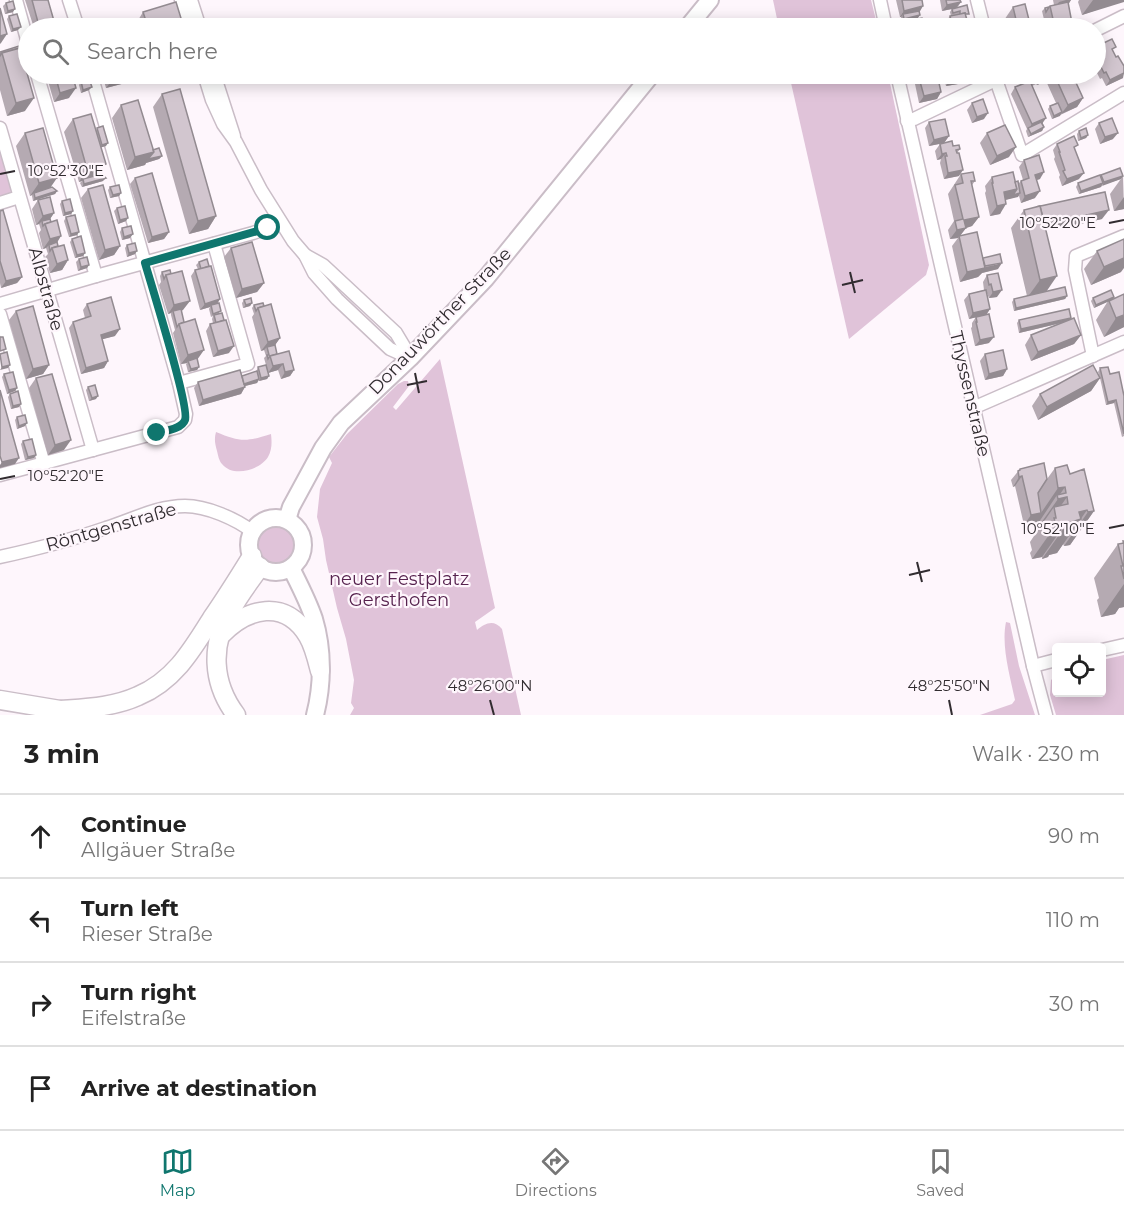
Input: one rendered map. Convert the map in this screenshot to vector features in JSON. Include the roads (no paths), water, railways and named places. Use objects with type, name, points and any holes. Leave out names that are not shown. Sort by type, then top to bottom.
[{"type":"highway","points":[[236,715],[223,693],[216,670],[216,654],[229,612],[256,562]]},
{"type":"highway","points":[[61,710],[100,706],[126,700],[149,691],[170,676],[185,660],[256,562]]},
{"type":"highway","points":[[220,636],[236,621],[250,613],[266,611],[280,613],[296,622],[307,635],[320,671]]},
{"type":"highway","points":[[0,700],[88,715]]},
{"type":"main road","points":[[695,18],[710,0]]},
{"type":"main road","name":"Donauwörther Straße","points":[[287,520],[291,507],[323,448],[341,423],[410,358],[486,278],[644,84]]},
{"type":"main road","points":[[269,519],[287,520],[298,530],[303,543],[300,557],[291,568],[283,572],[273,572],[256,562],[249,543],[253,532],[261,523],[269,519]]},
{"type":"main road","points":[[291,568],[307,602],[317,632],[320,671],[315,715]]},
{"type":"street","points":[[16,0],[21,18]]},
{"type":"street","points":[[69,0],[75,18]]},
{"type":"street","points":[[181,0],[187,18]]},
{"type":"street","points":[[191,0],[197,18]]},
{"type":"street","points":[[880,0],[884,18]]},
{"type":"street","points":[[977,0],[982,18]]},
{"type":"street","points":[[1106,25],[1124,16]]},
{"type":"street","points":[[40,84],[96,276]]},
{"type":"street","points":[[0,475],[178,427],[185,420],[186,414],[179,383],[93,84]]},
{"type":"street","points":[[207,84],[223,124],[236,142],[261,190],[293,242],[305,255],[323,265],[396,333],[410,358]]},
{"type":"street","points":[[217,84],[236,142]]},
{"type":"street","name":"Thyssenstraße","points":[[899,84],[1046,715]]},
{"type":"street","points":[[907,121],[980,84]]},
{"type":"street","points":[[998,84],[1022,155],[1124,93]]},
{"type":"street","name":"Albstraße","points":[[0,128],[93,450]]},
{"type":"street","points":[[0,203],[20,197]]},
{"type":"street","points":[[0,304],[281,223]]},
{"type":"street","points":[[1093,356],[1075,270],[1076,256],[1124,236]]},
{"type":"street","points":[[179,383],[248,364],[214,244]]},
{"type":"street","points":[[0,314],[44,464]]},
{"type":"street","points":[[973,408],[1124,342]]},
{"type":"street","name":"Röntgenstraße","points":[[0,557],[70,540],[153,511],[184,506],[206,510],[239,522],[253,532]]},
{"type":"street","points":[[1106,649],[1124,645]]},
{"type":"street","points":[[1033,666],[1052,661]]},
{"type":"park label","name":"neuer Festplatz Gersthofen","points":[[399,589]]}]
